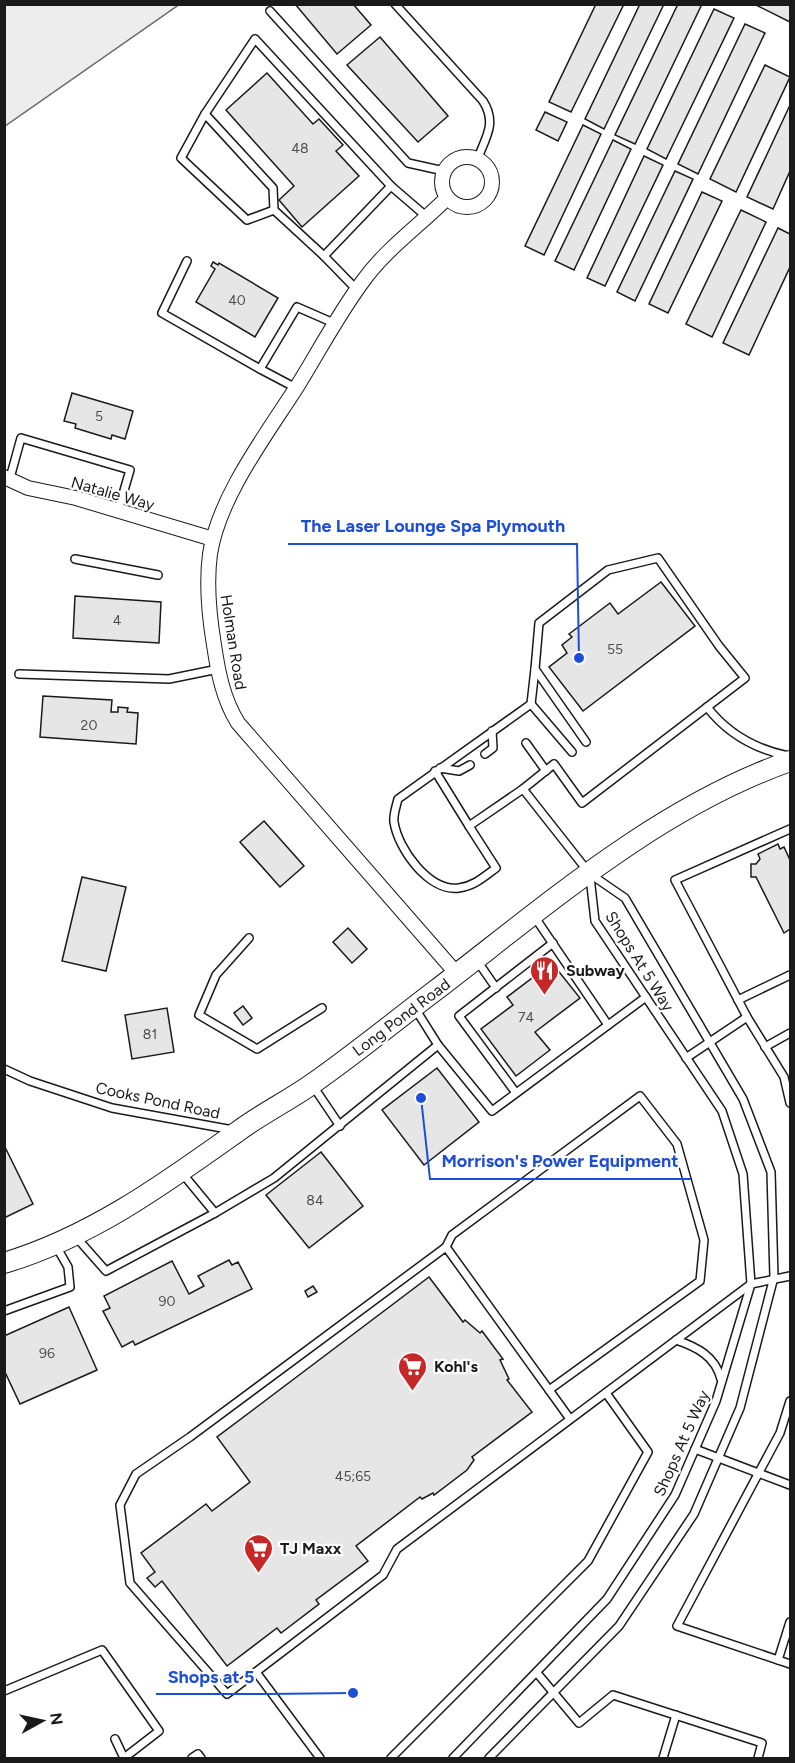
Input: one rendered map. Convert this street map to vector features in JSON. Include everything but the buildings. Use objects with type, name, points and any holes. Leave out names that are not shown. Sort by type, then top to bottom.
[{"type":"street","points":[[467,157],[477,160],[485,166],[490,176],[490,188],[485,199],[468,207],[460,206],[447,198],[442,184],[444,171],[456,159],[467,157]]},
{"type":"street","name":"Holman Road","points":[[447,198],[386,255],[357,290],[241,478],[213,539],[208,597],[218,669],[230,711],[256,746],[457,974]]},
{"type":"street","name":"Natalie Way","points":[[8,478],[28,488],[213,539]]},
{"type":"street","name":"Long Pond Road","points":[[4,1263],[56,1245],[182,1173],[238,1131],[312,1084],[646,834],[692,806],[790,759]]},
{"type":"lane","points":[[395,4],[483,101],[490,113],[491,122],[477,160]]},
{"type":"lane","points":[[270,11],[408,163],[444,171]]},
{"type":"lane","points":[[274,210],[247,220],[181,158],[205,114],[255,39],[392,186],[427,217]]},
{"type":"lane","points":[[205,114],[273,188],[274,210],[357,290]]},
{"type":"lane","points":[[324,256],[392,186]]},
{"type":"lane","points":[[188,261],[162,313],[296,388]]},
{"type":"lane","points":[[260,369],[297,307],[336,324]]},
{"type":"lane","points":[[8,478],[21,438],[130,470],[118,511]]},
{"type":"lane","points":[[75,558],[158,575]]},
{"type":"lane","points":[[469,826],[555,764],[582,802],[745,678],[719,646],[658,558],[608,570],[539,623],[531,704],[572,752]]},
{"type":"lane","points":[[19,674],[169,679],[218,669]]},
{"type":"lane","points":[[535,669],[586,742]]},
{"type":"lane","points":[[437,770],[496,868],[478,882],[458,888],[441,886],[426,875],[398,836],[393,821],[398,799],[437,770],[531,704]]},
{"type":"lane","points":[[706,707],[719,723],[754,747],[790,759]]},
{"type":"lane","points":[[486,754],[493,748],[492,731]]},
{"type":"lane","points":[[526,742],[546,771]]},
{"type":"lane","points":[[437,770],[459,771],[470,765]]},
{"type":"lane","points":[[523,789],[590,874]]},
{"type":"lane","points":[[790,829],[675,880],[747,1017],[784,1077],[790,1103]]},
{"type":"lane","name":"Shops At 5 Way","points":[[453,1758],[607,1599],[675,1495],[721,1382],[751,1284],[743,1174],[722,1111],[596,921],[590,874]]},
{"type":"lane","name":"Shops At 5 Way","points":[[489,1758],[619,1626],[694,1514],[740,1408],[774,1277],[771,1172],[743,1099],[625,898],[590,874]]},
{"type":"lane","points":[[534,916],[608,1025]]},
{"type":"lane","points":[[249,938],[216,975],[200,1015],[257,1049],[322,1008]]},
{"type":"lane","points":[[516,1093],[459,1016],[553,943]]},
{"type":"lane","points":[[476,960],[496,988]]},
{"type":"lane","points":[[738,1000],[790,975]]},
{"type":"lane","points":[[414,1007],[438,1045],[492,1111],[646,997]]},
{"type":"lane","points":[[686,1058],[747,1017]]},
{"type":"lane","points":[[765,1047],[790,1033]]},
{"type":"lane","points":[[75,1235],[106,1271],[215,1213],[274,1178],[438,1045]]},
{"type":"lane","name":"Cooks Pond Road","points":[[4,1069],[30,1081],[112,1108],[238,1131]]},
{"type":"lane","points":[[312,1084],[340,1126]]},
{"type":"lane","points":[[549,1390],[700,1281],[704,1240],[677,1144],[640,1096],[452,1235],[446,1247],[136,1474],[120,1505],[130,1583],[227,1694],[383,1575],[397,1549],[751,1284],[774,1277],[790,1276]]},
{"type":"lane","points":[[182,1173],[215,1213]]},
{"type":"lane","points":[[4,1311],[70,1287],[68,1267],[56,1245]]},
{"type":"lane","points":[[446,1247],[570,1419]]},
{"type":"lane","points":[[676,1340],[693,1346],[711,1358],[718,1367],[721,1382]]},
{"type":"lane","points":[[391,1758],[588,1561],[648,1452],[606,1392]]},
{"type":"lane","points":[[790,1401],[780,1433],[677,1626],[790,1664]]},
{"type":"lane","points":[[695,1449],[758,1475],[790,1485]]},
{"type":"lane","points":[[778,1660],[790,1622]]},
{"type":"lane","points":[[4,1691],[102,1650],[159,1731],[124,1758],[115,1739]]},
{"type":"lane","points":[[256,1672],[320,1758]]},
{"type":"lane","points":[[537,1673],[555,1692],[579,1724],[613,1695],[762,1743],[758,1758]]},
{"type":"lane","points":[[663,1758],[676,1715]]},
{"type":"lane","points":[[192,1758],[198,1754],[201,1758]]},
{"type":"shaded area","points":[[5,4],[177,4],[177,6],[5,126]]},
{"type":"place","name":"The Laser Lounge Spa Plymouth","points":[[579,658]]},
{"type":"place","name":"Subway","points":[[545,996]]},
{"type":"place","name":"Morrison's Power Equipment","points":[[421,1098]]},
{"type":"place","name":"Kohl's","points":[[413,1392]]},
{"type":"place","name":"TJ Maxx","points":[[259,1574]]},
{"type":"place","name":"Shops at 5","points":[[353,1693]]}]
